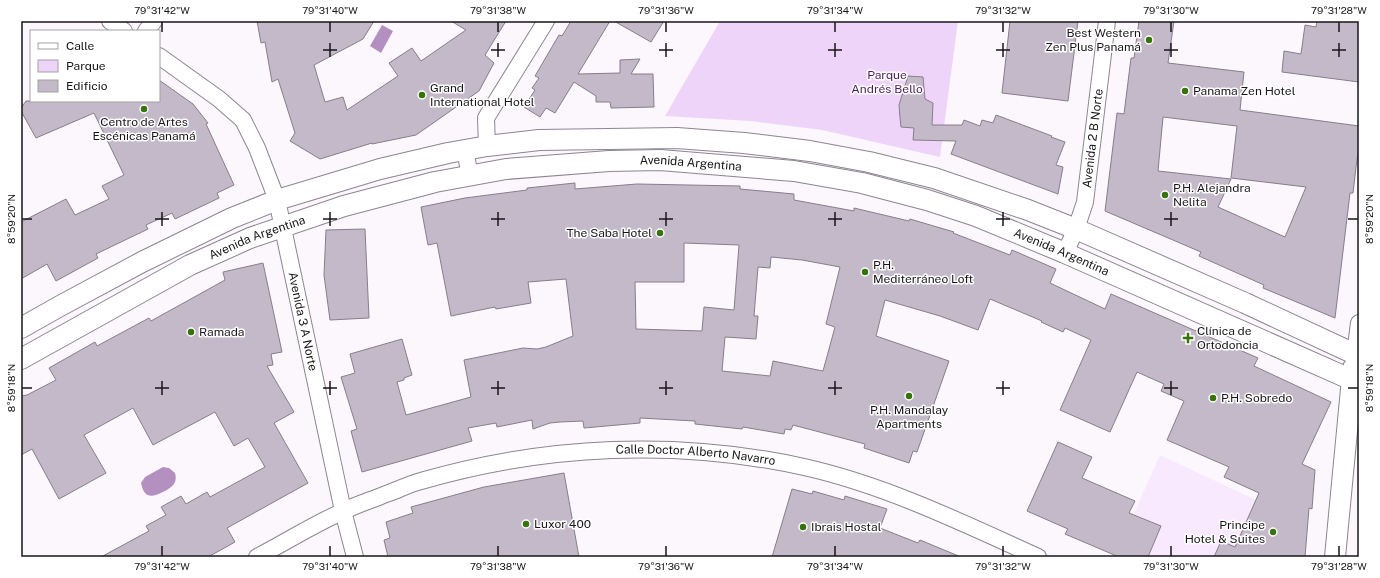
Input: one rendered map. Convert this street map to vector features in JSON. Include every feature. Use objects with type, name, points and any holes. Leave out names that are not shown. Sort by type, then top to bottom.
[{"type":"street","points":[[110,21],[123,30]]},
{"type":"street","points":[[147,30],[154,21]]},
{"type":"street","points":[[487,146],[486,118],[546,21]]},
{"type":"street","name":"Avenida 2 B Norte","points":[[1065,253],[1076,230],[1085,202],[1107,21]]},
{"type":"street","name":"Avenida 3 A Norte","points":[[160,57],[219,99],[243,120],[257,148],[277,200],[343,511],[355,557]]},
{"type":"street","name":"Avenida Argentina","points":[[21,328],[142,262],[232,218],[277,200],[380,169],[465,150],[539,140],[677,138],[744,143],[810,151],[869,162],[934,178],[1028,210],[1076,230],[1357,355]]},
{"type":"street","points":[[465,150],[470,176]]},
{"type":"street","name":"Avenida Argentina","points":[[21,359],[117,304],[190,265],[250,238],[344,206],[391,193],[506,169],[609,161],[660,160],[794,171],[862,184],[927,200],[976,216],[1065,253],[1355,381]]},
{"type":"street","points":[[1235,328],[1245,304]]},
{"type":"street","points":[[1335,557],[1355,381],[1359,323]]},
{"type":"street","name":"Calle Doctor Alberto Navarro","points":[[257,557],[343,511],[419,481],[481,466],[564,452],[634,449],[711,452],[744,456],[805,467],[868,485],[952,517],[1038,557]]},
{"type":"shaded area","points":[[382,25],[393,31],[381,53],[370,46]]},
{"type":"shaded area","points":[[1160,455],[1256,500],[1230,557],[1115,557]]},
{"type":"shaded area","points":[[163,467],[169,468],[175,473],[176,479],[174,484],[159,494],[152,496],[146,494],[141,483],[145,477]]},
{"type":"green space","name":"Parque Andrés Bello","points":[[720,21],[958,21],[940,157],[822,130],[750,121],[665,116]]},
{"type":"building","points":[[257,21],[374,21],[363,39],[314,65],[325,102],[343,97],[347,110],[398,76],[389,63],[412,48],[421,61],[466,30],[451,21],[506,21],[485,55],[494,63],[479,91],[416,135],[372,143],[320,159],[290,141],[295,133],[278,79],[272,82],[265,42],[261,43]]},
{"type":"building","points":[[571,21],[610,21],[578,74],[620,73],[620,60],[640,59],[631,74],[653,74],[654,107],[611,108],[610,102],[596,102],[596,96],[574,82],[555,113],[546,108],[540,117],[524,107],[535,90],[532,88],[539,78],[535,76],[559,35],[562,36]]},
{"type":"building","points":[[614,21],[664,21],[651,42]]},
{"type":"building","points":[[1010,21],[1078,21],[1068,101],[1002,93]]},
{"type":"building","points":[[1139,21],[1174,21],[1168,63],[1244,72],[1240,110],[1359,126],[1359,147],[1353,193],[1350,193],[1335,318],[1263,288],[1264,285],[1199,256],[1201,252],[1105,211],[1117,113],[1124,114],[1131,58],[1134,58]],"holes":[[[1163,117],[1237,126],[1231,178],[1306,187],[1285,237],[1218,207],[1231,179],[1158,171]]]},
{"type":"building","points":[[1317,21],[1359,21],[1359,82],[1282,72],[1284,51],[1301,54],[1305,25],[1316,27]]},
{"type":"building","points":[[908,76],[923,77],[925,99],[933,103],[932,125],[962,125],[964,120],[980,126],[982,120],[993,123],[996,115],[1065,142],[1056,165],[1063,167],[1058,194],[951,154],[956,141],[913,140],[914,128],[901,127],[900,118],[899,105]]},
{"type":"building","points":[[160,81],[193,104],[208,123],[206,124],[234,185],[217,193],[219,198],[175,219],[172,213],[146,225],[148,229],[96,254],[98,258],[56,281],[47,264],[21,279],[21,222],[66,199],[75,215],[109,199],[102,186],[124,175],[94,113],[36,138],[21,111],[21,108],[26,101],[160,102]]},
{"type":"building","points":[[575,183],[575,189],[637,184],[740,186],[740,189],[794,194],[794,200],[854,211],[854,208],[909,221],[910,219],[954,232],[953,233],[1010,255],[1012,250],[1056,269],[1050,283],[1105,309],[1111,294],[1258,358],[1254,366],[1331,402],[1302,464],[1315,470],[1312,509],[1309,508],[1305,557],[1214,557],[1221,541],[1235,547],[1259,493],[1224,477],[1229,467],[1167,440],[1184,401],[1161,391],[1164,384],[1137,372],[1110,432],[1060,410],[1091,340],[1065,328],[1063,332],[1041,322],[1042,321],[990,299],[978,330],[940,316],[885,300],[876,336],[949,361],[917,452],[913,451],[909,463],[864,448],[865,444],[793,425],[791,430],[785,429],[784,434],[743,427],[742,429],[695,424],[695,421],[640,418],[640,423],[584,428],[583,421],[550,423],[533,429],[532,420],[497,427],[496,423],[468,428],[472,441],[362,472],[351,431],[357,429],[341,377],[355,373],[350,354],[402,339],[412,375],[397,382],[406,415],[471,397],[464,360],[523,348],[537,349],[573,336],[566,279],[528,282],[531,303],[496,309],[495,307],[451,316],[437,243],[428,245],[421,207],[465,198],[527,190],[527,188]],"holes":[[[684,243],[739,245],[734,310],[704,307],[702,331],[636,329],[635,282],[684,282]],[[771,257],[802,260],[840,267],[826,324],[835,327],[823,371],[773,361],[770,376],[722,371],[725,337],[756,339],[758,316],[754,316],[758,267],[770,268]]]},
{"type":"building","points":[[365,229],[369,318],[330,320],[324,275],[326,230]]},
{"type":"building","points":[[263,263],[282,352],[271,354],[273,365],[267,366],[294,412],[274,423],[308,483],[227,528],[235,542],[208,557],[101,557],[149,531],[146,526],[166,515],[161,507],[181,496],[186,504],[207,492],[210,497],[265,467],[248,438],[234,446],[215,412],[153,445],[133,408],[84,435],[106,473],[59,499],[32,449],[21,455],[21,396],[27,395],[56,380],[49,368],[95,342],[97,346],[149,318],[151,321],[225,280],[223,272]]},
{"type":"building","points":[[1058,442],[1092,457],[1082,478],[1135,501],[1129,513],[1161,526],[1148,557],[1119,557],[1065,534],[1068,529],[1027,511]]},
{"type":"building","points":[[564,473],[579,557],[388,557],[384,540],[390,538],[386,522],[413,513],[411,507],[484,487]]},
{"type":"building","points":[[792,489],[812,494],[813,491],[844,500],[845,496],[887,509],[880,528],[918,543],[920,540],[961,557],[772,557]]},
{"type":"place","name":"Best Western Zen Plus Panamá","points":[[1149,40]]},
{"type":"place","name":"Panama Zen Hotel","points":[[1185,91]]},
{"type":"place","name":"Grand International Hotel","points":[[422,95]]},
{"type":"place","name":"Centro de Artes Escénicas Panamá","points":[[144,109]]},
{"type":"place","name":"P.H. Alejandra Nelita","points":[[1165,195]]},
{"type":"place","name":"The Saba Hotel","points":[[660,233]]},
{"type":"place","name":"P.H. Mediterráneo Loft","points":[[865,272]]},
{"type":"place","name":"Ramada","points":[[191,332]]},
{"type":"place","name":"Clínica de Ortodoncia","points":[[1188,338]]},
{"type":"place","name":"P.H. Mandalay Apartments","points":[[909,396]]},
{"type":"place","name":"P.H. Sobredo","points":[[1213,398]]},
{"type":"place","name":"Luxor 400","points":[[526,524]]},
{"type":"place","name":"Ibrais Hostal","points":[[803,527]]},
{"type":"place","name":"Principe Hotel & Suites","points":[[1273,532]]}]
